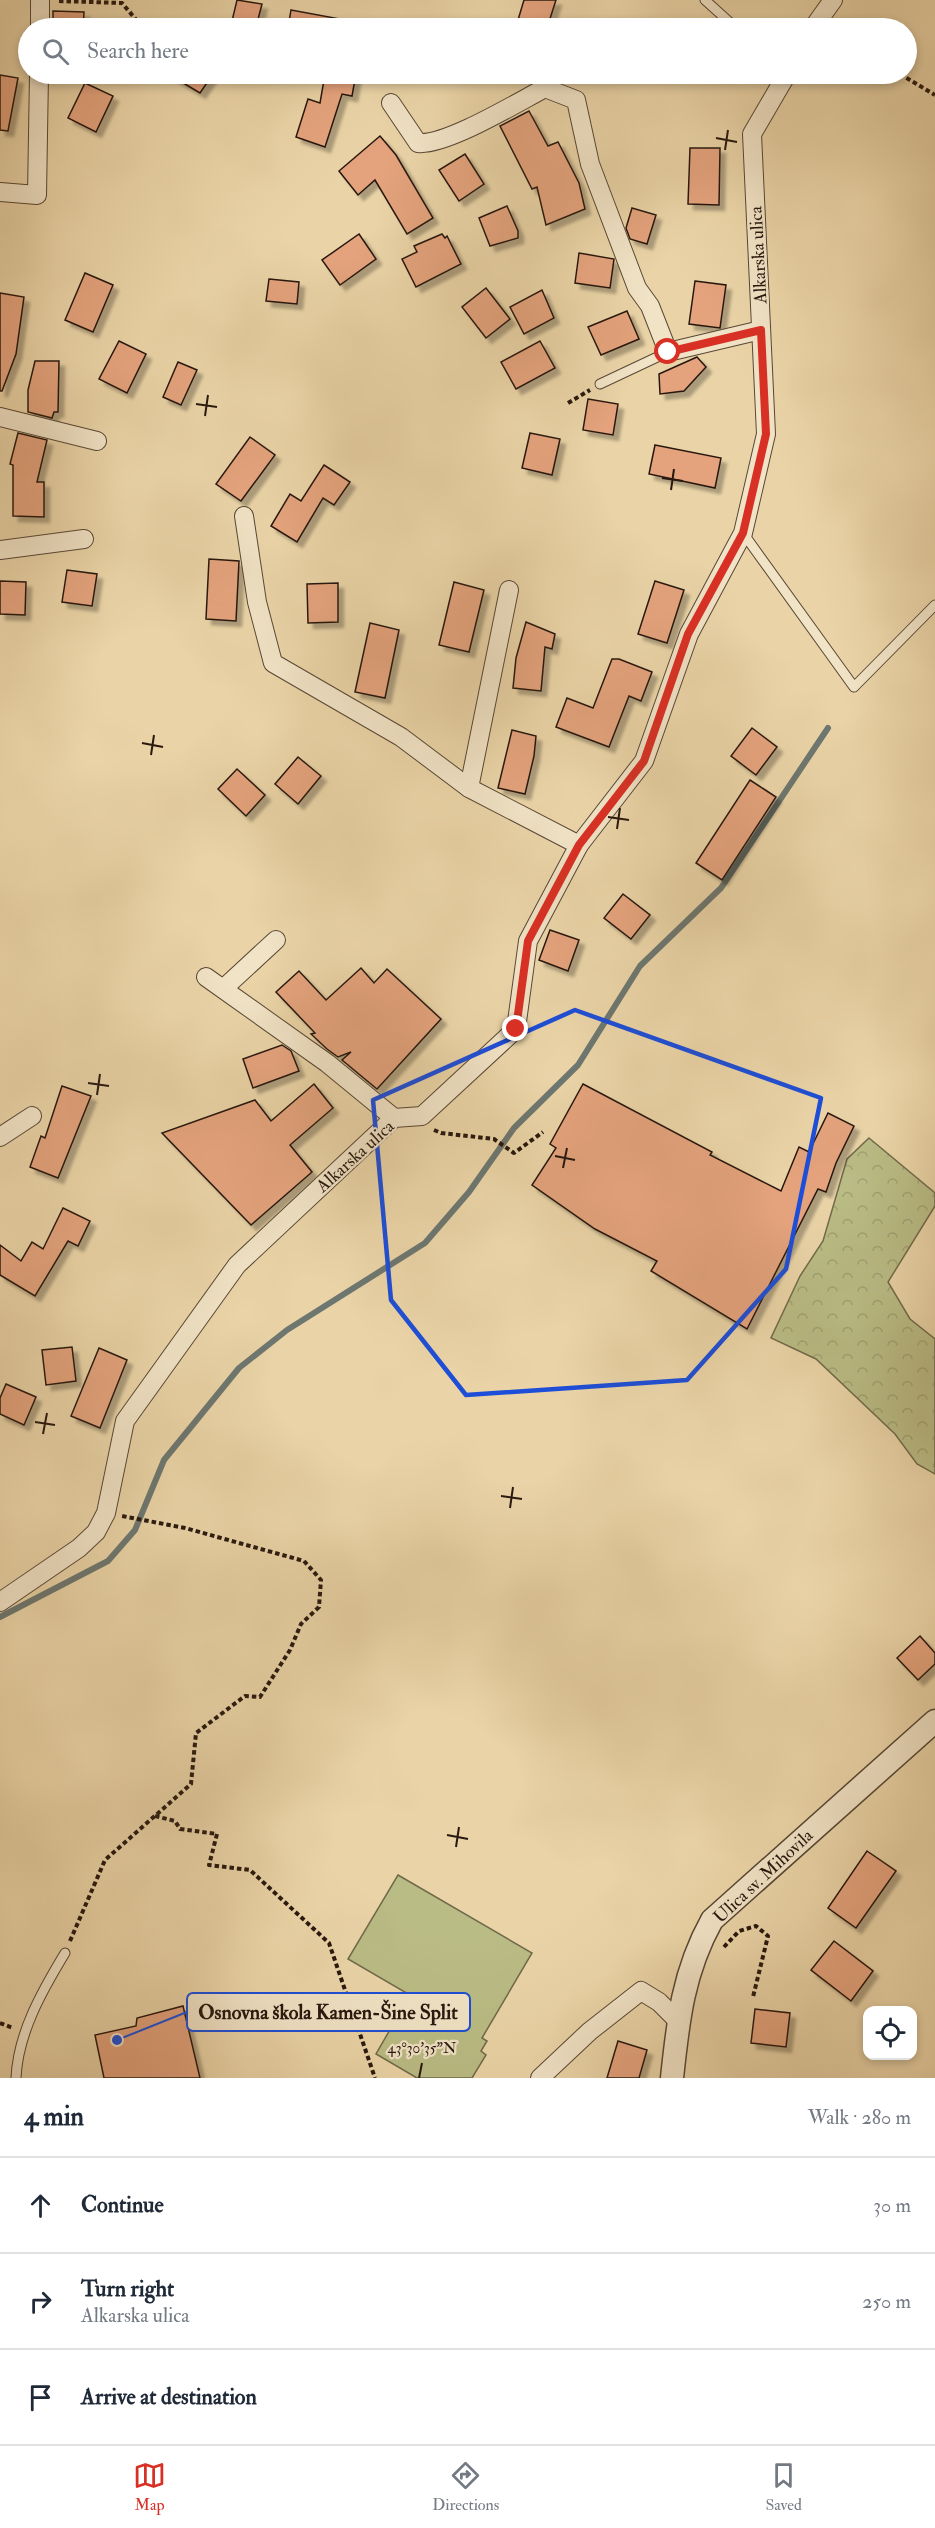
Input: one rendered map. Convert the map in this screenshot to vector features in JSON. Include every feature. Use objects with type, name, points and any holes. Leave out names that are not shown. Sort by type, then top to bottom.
[{"type":"street","points":[[820,18],[833,0]]},
{"type":"street","points":[[40,1],[40,18]]},
{"type":"street","points":[[0,192],[37,195],[39,84]]},
{"type":"street","name":"Alkarska ulica","points":[[0,1602],[79,1548],[96,1532],[106,1513],[125,1421],[237,1265],[402,1118],[422,1116],[516,1029],[528,941],[579,845],[644,761],[688,634],[743,533],[766,434],[752,134],[780,84]]},
{"type":"street","points":[[391,103],[418,142],[429,144],[487,118],[545,87],[576,100],[590,164],[637,288],[650,306],[668,352],[761,330]]},
{"type":"street","points":[[0,417],[97,441]]},
{"type":"street","points":[[244,516],[257,602],[273,663],[401,737],[469,788],[579,845]]},
{"type":"street","points":[[0,550],[84,538]]},
{"type":"street","points":[[469,788],[509,590]]},
{"type":"street","points":[[224,988],[276,940]]},
{"type":"street","points":[[206,977],[402,1118]]},
{"type":"street","points":[[0,1137],[32,1116]]},
{"type":"street","name":"Ulica sv. Mihovila","points":[[672,2078],[684,1986],[712,1920],[935,1721]]},
{"type":"street","points":[[540,2078],[591,2031],[641,1991],[659,2002],[678,2021]]},
{"type":"lane","points":[[705,0],[725,18]]},
{"type":"lane","points":[[600,384],[668,352]]},
{"type":"lane","points":[[743,533],[854,687],[935,604]]},
{"type":"lane","points":[[16,2078],[26,2033],[39,1995],[65,1953]]},
{"type":"path","points":[[40,1],[122,3],[135,18]]},
{"type":"path","points":[[917,84],[935,95]]},
{"type":"path","points":[[568,403],[600,384]]},
{"type":"path","points":[[402,1118],[441,1133],[494,1139],[514,1153],[543,1132]]},
{"type":"path","points":[[65,1953],[105,1860],[190,1784],[196,1733],[245,1696],[260,1697],[290,1650],[302,1624],[319,1608],[321,1580],[304,1561],[225,1538],[132,1518]]},
{"type":"path","points":[[154,1816],[175,1821],[180,1830],[217,1834],[209,1865],[250,1870],[329,1943],[375,2078]]},
{"type":"path","points":[[692,1963],[714,1958],[739,1931],[756,1926],[768,1936],[753,1997]]},
{"type":"highlighted area","points":[[575,1010],[821,1098],[786,1269],[687,1380],[466,1395],[391,1300],[373,1100]]},
{"type":"green space","points":[[869,1138],[935,1193],[935,1206],[888,1282],[910,1319],[935,1339],[935,1474],[917,1464],[895,1434],[816,1359],[771,1338],[800,1276],[823,1241],[847,1159]]},
{"type":"green space","points":[[398,1875],[532,1953],[482,2038],[487,2041],[481,2051],[486,2055],[472,2078],[417,2078],[376,2054],[410,1995],[348,1959]]},
{"type":"building","points":[[237,0],[262,4],[258,18],[233,18]]},
{"type":"building","points":[[524,0],[556,0],[550,18],[519,18]]},
{"type":"building","points":[[291,10],[335,18],[290,18]]},
{"type":"building","points":[[53,11],[84,12],[84,18],[53,18]]},
{"type":"building","points":[[0,75],[18,78],[8,131],[0,130]]},
{"type":"building","points":[[85,84],[113,96],[96,132],[68,118]]},
{"type":"building","points":[[185,84],[206,84],[200,93]]},
{"type":"building","points":[[323,84],[354,84],[352,96],[342,94],[325,147],[296,137],[308,99],[320,103]]},
{"type":"building","points":[[529,111],[548,146],[558,142],[579,183],[585,209],[546,225],[537,187],[532,189],[500,126]]},
{"type":"building","points":[[380,136],[396,155],[433,218],[407,234],[375,180],[358,195],[339,171]]},
{"type":"building","points":[[690,148],[720,148],[719,205],[688,204]]},
{"type":"building","points":[[465,154],[484,184],[459,201],[439,170]]},
{"type":"building","points":[[507,206],[518,231],[518,238],[490,246],[479,218]]},
{"type":"building","points":[[632,208],[656,215],[647,244],[630,239],[626,228]]},
{"type":"building","points":[[359,234],[376,259],[340,285],[322,260]]},
{"type":"building","points":[[442,234],[445,238],[447,236],[461,264],[416,287],[402,259],[417,252],[414,246]]},
{"type":"building","points":[[579,253],[614,259],[610,288],[575,283]]},
{"type":"building","points":[[85,273],[113,285],[93,332],[65,320]]},
{"type":"building","points":[[269,279],[299,282],[297,304],[266,301]]},
{"type":"building","points":[[695,281],[726,285],[720,328],[689,324]]},
{"type":"building","points":[[486,288],[510,319],[486,338],[462,307]]},
{"type":"building","points":[[542,290],[554,318],[524,334],[510,307]]},
{"type":"building","points":[[0,293],[24,297],[16,354],[2,391],[0,391]]},
{"type":"building","points":[[627,311],[639,339],[601,355],[588,327]]},
{"type":"building","points":[[119,341],[146,354],[127,393],[99,379]]},
{"type":"building","points":[[540,341],[555,368],[516,389],[501,362]]},
{"type":"building","points":[[697,357],[706,367],[684,391],[660,394],[659,374]]},
{"type":"building","points":[[35,361],[59,361],[58,412],[54,412],[52,418],[28,412],[28,390]]},
{"type":"building","points":[[178,362],[197,370],[181,405],[163,397]]},
{"type":"building","points":[[588,399],[618,404],[613,435],[583,430]]},
{"type":"building","points":[[18,433],[47,440],[37,482],[44,482],[44,517],[13,516],[13,465],[10,464]]},
{"type":"building","points":[[530,433],[560,439],[552,475],[522,468]]},
{"type":"building","points":[[250,437],[275,455],[241,501],[216,484]]},
{"type":"building","points":[[655,445],[721,458],[715,488],[649,474]]},
{"type":"building","points":[[324,465],[350,482],[334,505],[323,498],[297,542],[271,526],[290,494],[301,501]]},
{"type":"building","points":[[209,559],[239,561],[236,621],[206,619]]},
{"type":"building","points":[[67,570],[97,574],[92,606],[62,602]]},
{"type":"building","points":[[0,581],[26,582],[25,615],[0,614]]},
{"type":"building","points":[[655,581],[684,590],[667,643],[638,634]]},
{"type":"building","points":[[454,582],[484,590],[469,652],[439,645]]},
{"type":"building","points":[[338,583],[338,622],[308,623],[307,584]]},
{"type":"building","points":[[526,622],[555,634],[552,649],[545,647],[541,691],[513,688],[516,658]]},
{"type":"building","points":[[370,623],[399,630],[385,698],[355,692]]},
{"type":"building","points":[[612,659],[619,659],[652,672],[641,701],[629,696],[609,747],[556,727],[567,698],[593,708]]},
{"type":"building","points":[[752,728],[777,747],[756,775],[731,756]]},
{"type":"building","points":[[512,730],[536,736],[525,794],[498,788]]},
{"type":"building","points":[[298,757],[321,776],[298,804],[275,784]]},
{"type":"building","points":[[237,769],[265,795],[246,816],[218,789]]},
{"type":"building","points":[[750,780],[776,797],[722,880],[696,863]]},
{"type":"building","points":[[623,894],[650,915],[631,939],[604,918]]},
{"type":"building","points":[[550,930],[579,940],[568,971],[539,960]]},
{"type":"building","points":[[361,968],[374,983],[387,969],[441,1019],[377,1089],[342,1060],[351,1052],[338,1057],[327,1049],[311,1034],[315,1033],[276,992],[299,971],[326,1000]]},
{"type":"building","points":[[282,1045],[291,1051],[299,1071],[253,1088],[243,1059]]},
{"type":"building","points":[[314,1084],[333,1108],[290,1145],[312,1172],[251,1225],[162,1133],[255,1100],[271,1121]]},
{"type":"building","points":[[583,1084],[712,1152],[710,1155],[781,1191],[799,1147],[809,1152],[828,1113],[854,1126],[836,1163],[826,1192],[818,1189],[747,1329],[651,1271],[657,1261],[595,1229],[532,1185],[556,1148],[550,1144]]},
{"type":"building","points":[[62,1086],[91,1096],[58,1178],[30,1167],[41,1136],[45,1138]]},
{"type":"building","points":[[63,1208],[90,1221],[78,1246],[68,1241],[35,1296],[0,1275],[0,1245],[21,1261],[32,1242],[43,1249]]},
{"type":"building","points":[[72,1347],[76,1381],[46,1385],[42,1350]]},
{"type":"building","points":[[99,1348],[127,1360],[100,1428],[71,1416]]},
{"type":"building","points":[[6,1384],[36,1397],[24,1425],[0,1414],[0,1398]]},
{"type":"building","points":[[920,1636],[935,1653],[935,1664],[918,1680],[897,1658]]},
{"type":"building","points":[[867,1851],[896,1871],[856,1928],[828,1908]]},
{"type":"building","points":[[834,1941],[873,1971],[851,2001],[811,1970]]},
{"type":"building","points":[[183,2006],[200,2078],[104,2078],[95,2035],[136,2026],[137,2018]]},
{"type":"building","points":[[755,2009],[790,2013],[786,2047],[751,2043]]},
{"type":"building","points":[[618,2041],[647,2050],[639,2078],[607,2078]]},
{"type":"waterway","points":[[0,1617],[108,1561],[135,1530],[164,1460],[239,1368],[287,1330],[425,1243],[469,1192],[514,1128],[578,1065],[640,966],[721,888],[828,728]]},
{"type":"place","name":"Osnovna škola Kamen-Šine Split","points":[[117,2040]]},
{"type":"route","points":[[516,1029],[528,941],[579,845],[644,761],[688,634],[743,533],[766,434],[761,330],[668,352]]}]
